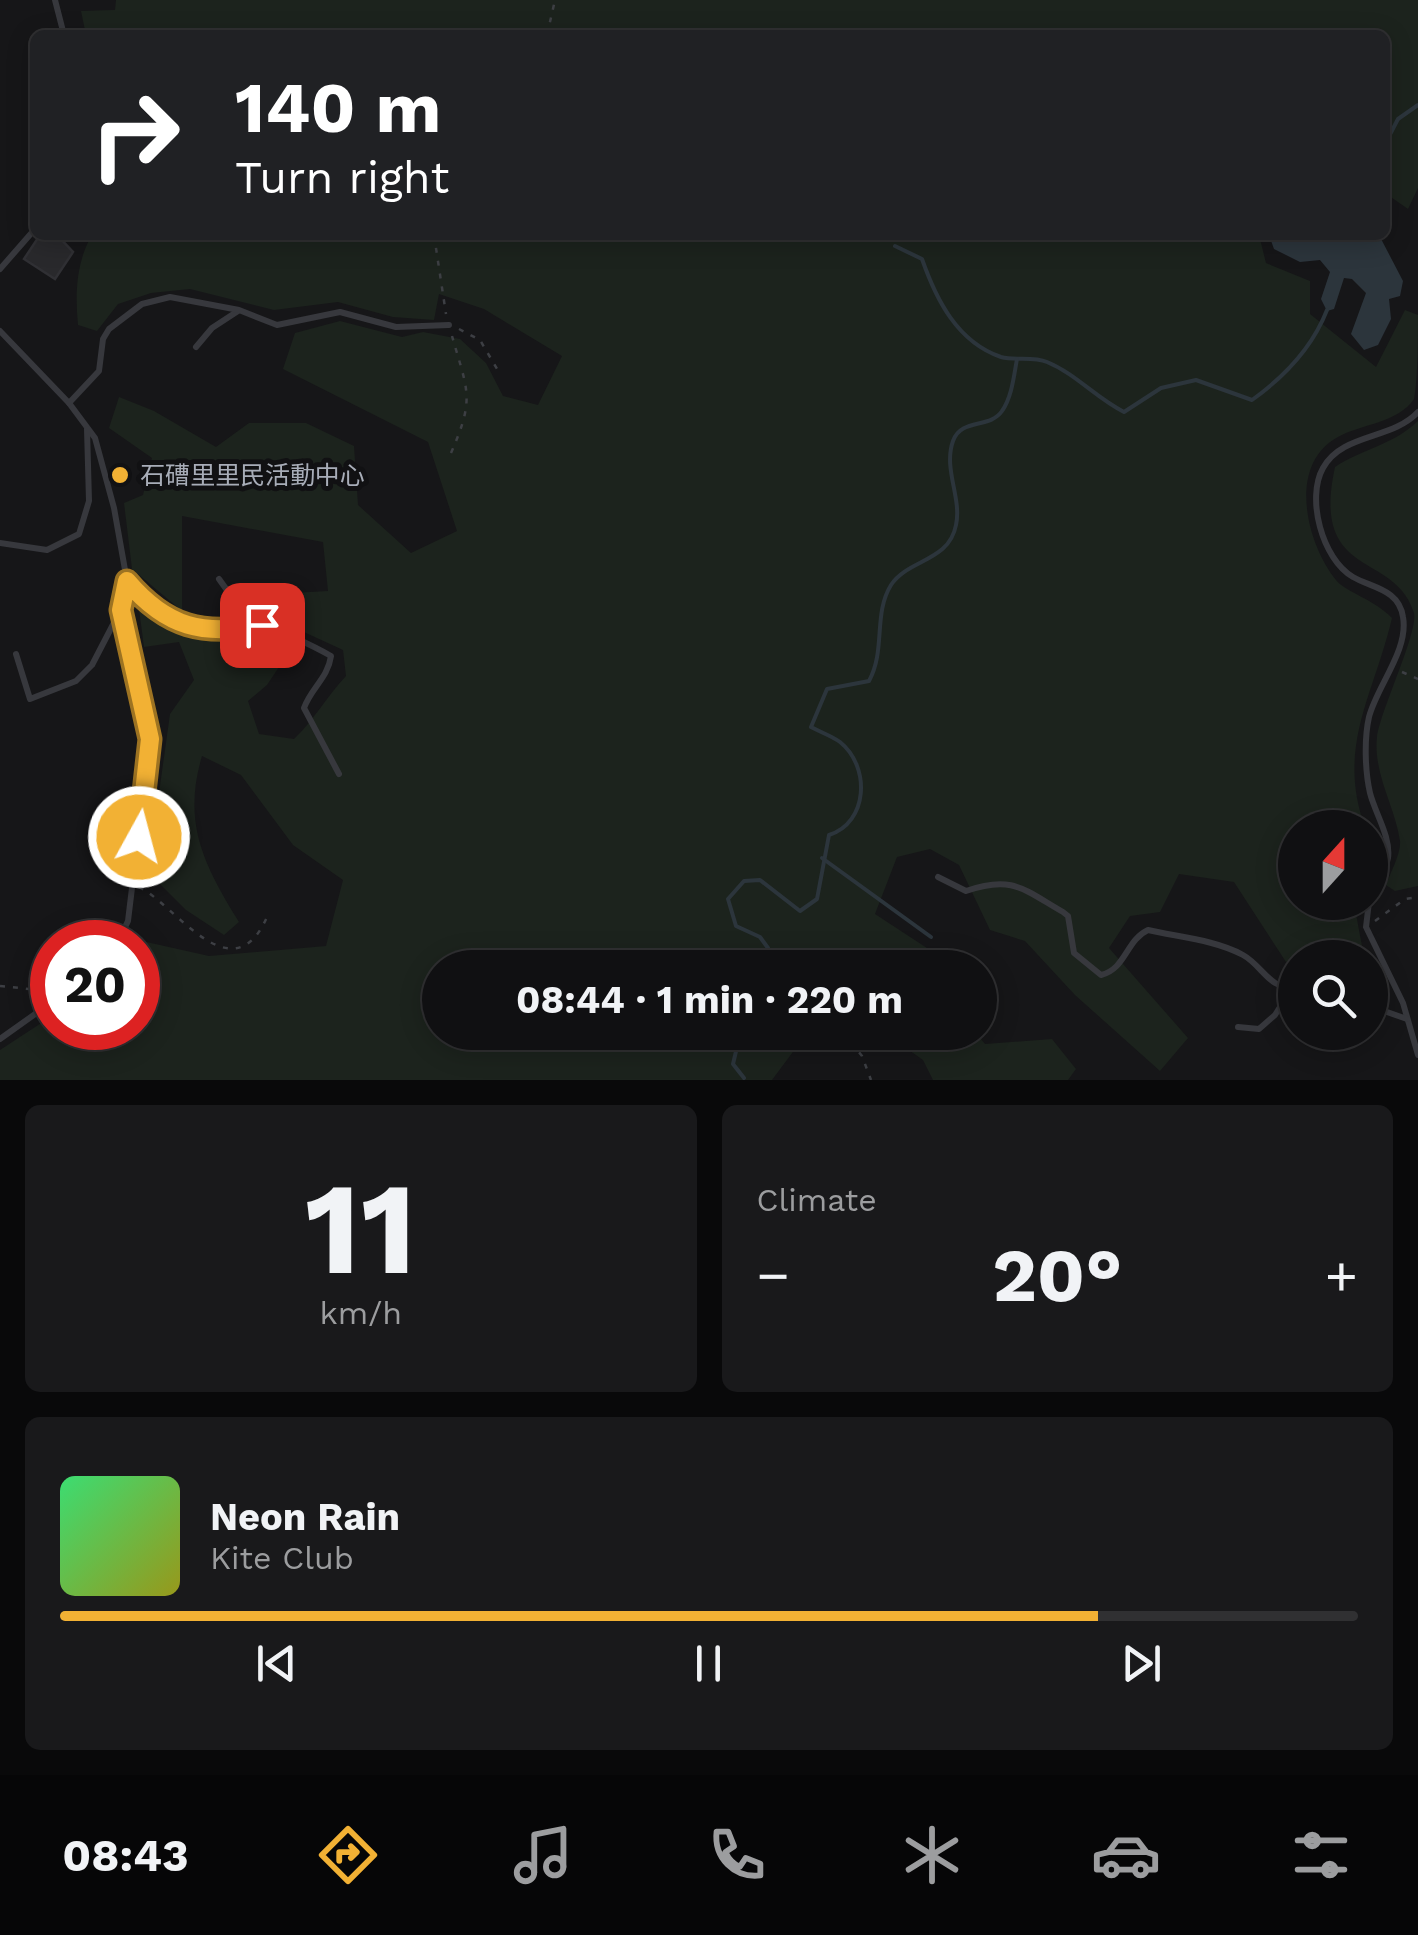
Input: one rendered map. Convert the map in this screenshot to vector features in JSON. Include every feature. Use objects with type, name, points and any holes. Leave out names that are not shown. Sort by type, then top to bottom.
[{"type":"lane","points":[[56,0],[63,30]]},
{"type":"lane","points":[[0,269],[30,235]]},
{"type":"lane","points":[[69,403],[99,371],[102,339],[109,329],[142,304],[170,297],[239,310],[276,324],[340,312],[396,327],[449,326]]},
{"type":"lane","points":[[196,347],[212,328],[239,310]]},
{"type":"lane","points":[[0,330],[88,428],[114,508],[127,581],[121,610],[92,665],[76,681],[30,699],[16,654]]},
{"type":"lane","points":[[1378,810],[1366,767],[1369,718],[1391,668],[1404,616],[1395,597],[1344,570],[1318,524],[1314,507],[1322,470],[1334,453],[1345,444],[1371,439],[1418,412]]},
{"type":"lane","points":[[0,543],[47,550],[79,534],[89,502],[88,428]]},
{"type":"lane","points":[[219,579],[236,605],[262,625],[331,656],[330,668],[309,693],[304,708],[339,774]]},
{"type":"lane","points":[[127,581],[146,602],[197,630],[211,632],[262,625]]},
{"type":"lane","points":[[121,610],[150,739],[128,920]]},
{"type":"lane","points":[[938,877],[966,891],[994,882],[1011,882],[1064,912],[1074,952],[1101,975],[1116,969],[1136,936],[1148,930],[1237,952],[1278,983]]},
{"type":"lane","points":[[1367,920],[1366,926],[1408,1020],[1418,1055]]},
{"type":"lane","points":[[1238,1027],[1259,1029],[1278,1010]]},
{"type":"lane","points":[[1388,1013],[1408,1020]]},
{"type":"lane","points":[[0,1039],[30,1018]]},
{"type":"path","points":[[549,30],[555,0]]},
{"type":"path","points":[[435,240],[449,326],[466,379],[469,410],[451,453]]},
{"type":"path","points":[[449,326],[472,333],[500,374]]},
{"type":"path","points":[[1391,668],[1418,678]]},
{"type":"path","points":[[134,885],[154,894],[194,936],[220,946],[237,947],[251,940],[267,917]]},
{"type":"path","points":[[1366,926],[1405,898],[1418,898]]},
{"type":"path","points":[[0,986],[30,989]]},
{"type":"path","points":[[857,1050],[871,1080]]},
{"type":"shaded area","points":[[116,0],[1418,0],[1418,188],[1408,209],[1390,196],[1390,30],[85,30],[81,11],[115,10]]},
{"type":"shaded area","points":[[90,240],[1260,240],[1266,263],[1310,281],[1310,314],[1376,367],[1405,310],[1418,315],[1414,399],[1399,413],[1338,437],[1322,449],[1307,484],[1310,526],[1325,564],[1340,584],[1392,618],[1356,746],[1354,771],[1360,810],[1278,810],[1278,920],[1357,920],[1361,940],[1278,940],[1278,950],[1234,882],[1179,874],[1160,912],[1130,916],[1109,948],[1188,1038],[1160,1071],[1075,995],[1025,941],[990,930],[959,865],[930,849],[897,857],[875,914],[930,950],[422,950],[422,1050],[794,1050],[772,1080],[0,1080],[0,1050],[30,1030],[30,1050],[160,1050],[160,945],[209,956],[326,946],[343,880],[293,845],[241,775],[202,756],[194,802],[200,843],[239,922],[224,935],[186,910],[148,872],[170,714],[194,680],[179,642],[144,647],[139,609],[190,636],[227,640],[260,634],[291,649],[267,685],[248,701],[259,734],[294,739],[346,676],[343,650],[280,621],[292,593],[328,591],[323,542],[182,516],[182,611],[132,569],[124,503],[143,495],[152,458],[109,428],[119,397],[154,411],[216,447],[249,423],[306,423],[354,446],[358,505],[411,553],[457,531],[428,442],[283,369],[295,333],[340,321],[402,337],[423,332],[460,339],[486,363],[503,396],[538,405],[562,356],[484,309],[439,294],[434,320],[393,317],[338,302],[274,310],[190,289],[151,293],[118,304],[97,331],[78,325],[80,267]]},
{"type":"shaded area","points":[[1271,240],[1382,240],[1403,281],[1400,296],[1389,299],[1391,319],[1378,345],[1364,350],[1351,334],[1366,293],[1352,279],[1344,278],[1334,309],[1327,311],[1321,299],[1330,272],[1320,260],[1300,262],[1274,249]]},
{"type":"shaded area","points":[[1418,421],[1418,886],[1395,891],[1388,886],[1388,880],[1400,841],[1378,764],[1377,737],[1410,637],[1414,613],[1404,593],[1344,547],[1334,529],[1330,503],[1335,467],[1399,436]]},
{"type":"shaded area","points":[[1052,1039],[1076,1069],[1068,1080],[933,1080],[923,1060],[909,1050],[997,1050],[997,1043]]},
{"type":"building","points":[[37,240],[62,240],[73,252],[55,279],[24,259]]},
{"type":"waterway","points":[[1390,134],[1398,119],[1418,105]]},
{"type":"waterway","points":[[895,246],[922,259],[942,304],[972,341],[1001,357],[1047,362],[1124,412],[1161,388],[1196,380],[1252,400],[1296,360],[1327,310]]},
{"type":"waterway","points":[[767,950],[760,937],[736,926],[728,899],[744,881],[760,880],[800,911],[817,899],[829,835],[852,819],[861,793],[857,765],[850,753],[840,742],[811,727],[827,689],[869,681],[877,657],[882,608],[891,585],[898,576],[937,553],[952,537],[957,515],[950,462],[953,441],[962,429],[997,417],[1002,411],[1017,359]]},
{"type":"waterway","points":[[822,858],[931,937]]},
{"type":"waterway","points":[[736,1050],[733,1064],[744,1078]]},
{"type":"place","name":"石𥕢里里民活動中心","points":[[120,475]]},
{"type":"route","points":[[139,837],[150,739],[121,610],[127,581],[146,602],[197,630],[211,632],[262,625]]}]
